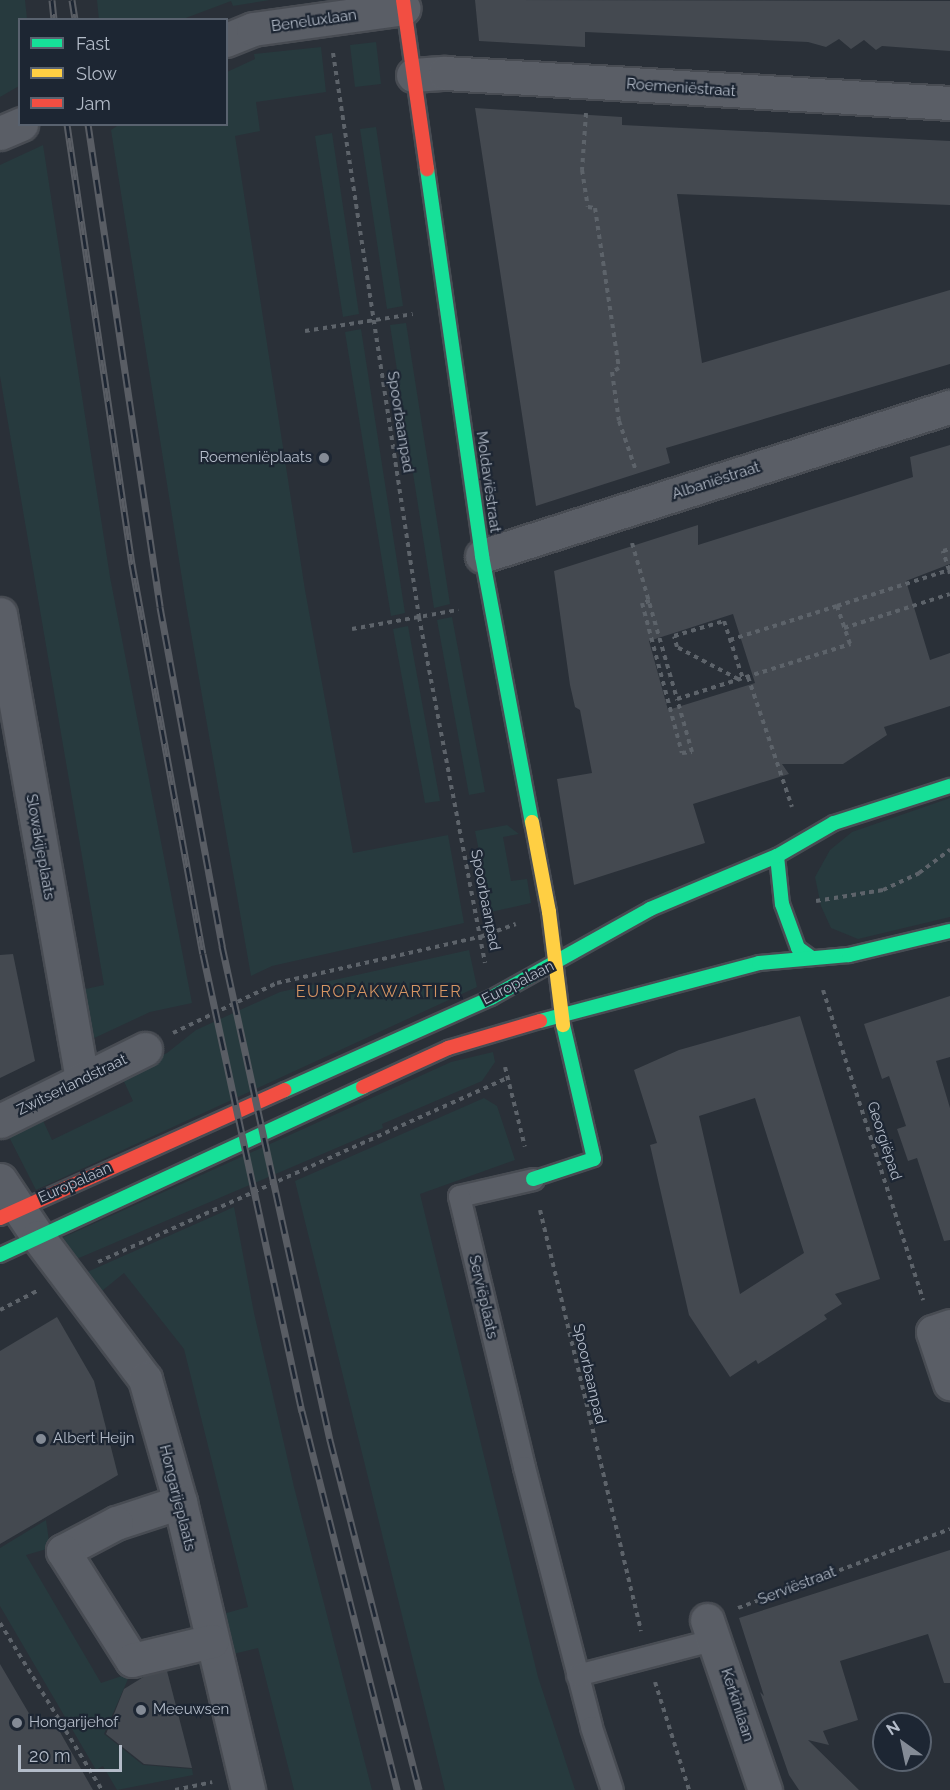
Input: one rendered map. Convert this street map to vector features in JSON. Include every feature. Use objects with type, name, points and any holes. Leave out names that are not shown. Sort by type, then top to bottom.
[{"type":"street","name":"Beneluxlaan","points":[[228,39],[253,29],[329,19],[404,4]]},
{"type":"street","name":"Moldaviëstraat","points":[[404,4],[482,556],[493,604],[549,912],[553,967],[561,1016]]},
{"type":"street","name":"Roemeniëstraat","points":[[413,75],[445,73],[950,103]]},
{"type":"street","points":[[0,133],[18,125]]},
{"type":"street","name":"Albaniëstraat","points":[[482,556],[950,407]]},
{"type":"street","name":"Slowakijeplaats","points":[[0,614],[82,1080]]},
{"type":"street","name":"Europalaan","points":[[9,1214],[491,998],[553,967],[650,909],[777,856],[834,822],[950,786]]},
{"type":"street","points":[[777,856],[782,904],[798,948],[812,958]]},
{"type":"street","points":[[0,1255],[378,1078],[448,1048],[759,963],[906,945],[950,931]]},
{"type":"street","name":"Serviëplaats","points":[[533,1179],[594,1159],[561,1016]]},
{"type":"street","name":"Zwitserlandstraat","points":[[0,1121],[145,1049]]},
{"type":"street","name":"Europalaan","points":[[0,1180],[9,1214],[38,1237]]},
{"type":"street","name":"Hongarijeplaats","points":[[38,1237],[146,1379],[180,1502],[249,1790]]},
{"type":"street","points":[[941,1329],[950,1383]]},
{"type":"street","points":[[180,1502],[116,1523],[63,1551],[132,1660],[212,1641]]},
{"type":"street","name":"Kerkinilaan","points":[[711,1629],[765,1790]]},
{"type":"lane","name":"Serviëplaats","points":[[533,1179],[459,1196],[578,1675],[612,1790]]},
{"type":"lane","points":[[578,1675],[648,1656],[711,1629]]},
{"type":"path","name":"Spoorbaanpad","points":[[329,19],[372,320],[419,617],[491,998]]},
{"type":"path","points":[[586,107],[582,170],[588,207],[595,208],[619,368],[612,372],[619,421],[638,478]]},
{"type":"path","points":[[305,331],[447,309]]},
{"type":"path","points":[[630,537],[650,601],[692,752],[682,753],[642,603],[650,601]]},
{"type":"path","points":[[730,640],[950,572],[943,551],[950,549]]},
{"type":"path","points":[[844,628],[950,594]]},
{"type":"path","points":[[352,629],[493,604]]},
{"type":"path","points":[[677,699],[850,644],[837,606]]},
{"type":"path","points":[[743,678],[677,647],[674,636],[724,621],[793,811]]},
{"type":"path","points":[[782,904],[884,890],[919,873],[950,850]]},
{"type":"path","points":[[145,1049],[187,1024],[277,983],[480,937]]},
{"type":"path","name":"Georgiëpad","points":[[812,958],[941,1329]]},
{"type":"path","name":"Spoorbaanpad","points":[[498,1035],[588,1423],[648,1656],[689,1790]]},
{"type":"path","points":[[68,1276],[508,1078]]},
{"type":"path","name":"Serviëstraat","points":[[711,1629],[950,1529]]},
{"type":"path","points":[[0,1623],[102,1790]]},
{"type":"green space","points":[[0,0],[25,0],[27,18],[18,18],[18,87],[0,97]]},
{"type":"green space","points":[[97,0],[270,0],[233,6],[231,1],[186,18],[99,18]]},
{"type":"green space","points":[[376,42],[381,84],[355,87],[350,45]]},
{"type":"green space","points":[[321,47],[326,92],[256,102],[260,131],[235,136],[305,590],[353,853],[448,835],[464,923],[272,966],[251,976],[186,604],[111,130],[117,126],[228,126],[228,72],[255,59],[254,54]]},
{"type":"green space","points":[[376,127],[403,306],[387,309],[360,129]]},
{"type":"green space","points":[[332,133],[359,314],[343,317],[315,136]]},
{"type":"green space","points":[[43,145],[110,577],[192,1003],[150,1012],[90,1040],[81,990],[104,985],[0,376],[0,165]]},
{"type":"green space","points":[[406,323],[450,604],[434,608],[390,325]]},
{"type":"green space","points":[[361,329],[405,613],[391,616],[345,332]]},
{"type":"green space","points":[[452,617],[485,792],[469,795],[437,620]]},
{"type":"green space","points":[[408,626],[440,801],[425,803],[393,629]]},
{"type":"green space","points":[[950,798],[950,917],[858,939],[831,928],[821,906],[815,877],[830,850],[852,832]]},
{"type":"green space","points":[[507,825],[519,834],[503,837],[511,881],[527,879],[531,903],[491,912],[475,831]]},
{"type":"green space","points":[[469,950],[477,987],[36,1190],[6,1131],[40,1114],[52,1140],[133,1101],[121,1075],[167,1053],[196,1030],[280,992]]},
{"type":"green space","points":[[493,1052],[495,1062],[482,1081],[382,1124],[383,1128],[72,1261],[62,1238],[451,1062]]},
{"type":"green space","points":[[484,1098],[497,1106],[515,1160],[420,1194],[538,1677],[575,1790],[445,1790],[295,1181]]},
{"type":"green space","points":[[234,1207],[254,1313],[294,1487],[372,1790],[294,1790],[258,1648],[233,1654],[223,1614],[248,1607],[184,1349],[124,1273],[97,1295],[85,1273]]},
{"type":"green space","points":[[46,1520],[50,1548],[26,1555],[101,1683],[125,1675],[128,1679],[104,1734],[143,1765],[192,1769],[193,1775],[117,1790],[103,1766],[96,1770],[0,1606],[0,1548]]},
{"type":"building","points":[[475,0],[950,1],[950,51],[882,46],[876,50],[864,40],[851,49],[839,39],[826,47],[808,42],[585,32],[585,47],[479,41]]},
{"type":"building","points":[[475,108],[622,117],[622,125],[950,141],[950,205],[677,194],[702,363],[950,290],[950,364],[666,448],[670,463],[536,506]]},
{"type":"building","points":[[950,445],[950,564],[906,581],[930,660],[950,653],[950,706],[884,727],[887,735],[843,764],[782,764],[789,774],[693,804],[705,843],[574,885],[557,779],[592,773],[580,710],[575,707],[570,685],[554,571],[698,525],[698,545],[854,496],[913,477],[910,457]],"holes":[[[733,614],[755,683],[668,710],[649,641]]]},
{"type":"building","points":[[13,954],[35,1061],[0,1078],[0,955]]},
{"type":"building","points":[[950,996],[950,1057],[936,1061],[950,1108],[950,1240],[944,1241],[917,1158],[908,1161],[897,1129],[906,1126],[889,1076],[882,1079],[864,1024]]},
{"type":"building","points":[[800,1016],[880,1279],[835,1294],[842,1304],[824,1315],[827,1319],[758,1364],[756,1360],[730,1377],[689,1315],[650,1145],[657,1143],[634,1070],[679,1050]],"holes":[[[755,1098],[804,1253],[740,1294],[699,1116]]]},
{"type":"building","points":[[57,1317],[94,1381],[118,1475],[0,1544],[0,1351]]},
{"type":"building","points":[[950,1550],[950,1683],[944,1683],[928,1634],[840,1661],[858,1720],[823,1731],[829,1745],[808,1740],[859,1790],[799,1790],[789,1775],[760,1692],[764,1696],[739,1618]]},
{"type":"building","name":"Hongarijehof","points":[[0,1664],[37,1727],[52,1718],[93,1790],[0,1790]]},
{"type":"building","points":[[167,1671],[192,1768],[144,1764],[106,1734],[124,1689],[145,1676]]},
{"type":"railway","points":[[52,0],[54,18]]},
{"type":"railway","points":[[72,0],[75,18]]},
{"type":"railway","points":[[67,126],[132,564],[203,954],[302,1411],[397,1790]]},
{"type":"railway","points":[[88,126],[160,607],[222,946],[330,1440],[419,1790]]},
{"type":"traffic: fast","points":[[427,169],[482,556],[532,822]]},
{"type":"traffic: fast","points":[[285,1090],[491,998],[650,909],[777,856],[834,823],[950,786]]},
{"type":"traffic: fast","points":[[777,856],[782,904],[798,948],[812,958]]},
{"type":"traffic: fast","points":[[540,1021],[759,963],[849,955],[950,931]]},
{"type":"traffic: fast","points":[[533,1179],[594,1159],[563,1025]]},
{"type":"traffic: fast","points":[[0,1255],[363,1087]]},
{"type":"traffic: slow","points":[[532,822],[549,912],[563,1025]]},
{"type":"traffic: jam","points":[[403,0],[427,169]]},
{"type":"traffic: jam","points":[[363,1087],[448,1048],[540,1021]]},
{"type":"traffic: jam","points":[[0,1218],[285,1090]]},
{"type":"place","name":"Roemeniëplaats","points":[[324,458]]},
{"type":"place","name":"Albert Heijn","points":[[41,1439]]},
{"type":"place","name":"Meeuwsen","points":[[141,1710]]},
{"type":"place","name":"Hongarijehof","points":[[17,1723]]},
{"type":"district","name":"EUROPAKWARTIER","points":[[379,992]]}]
